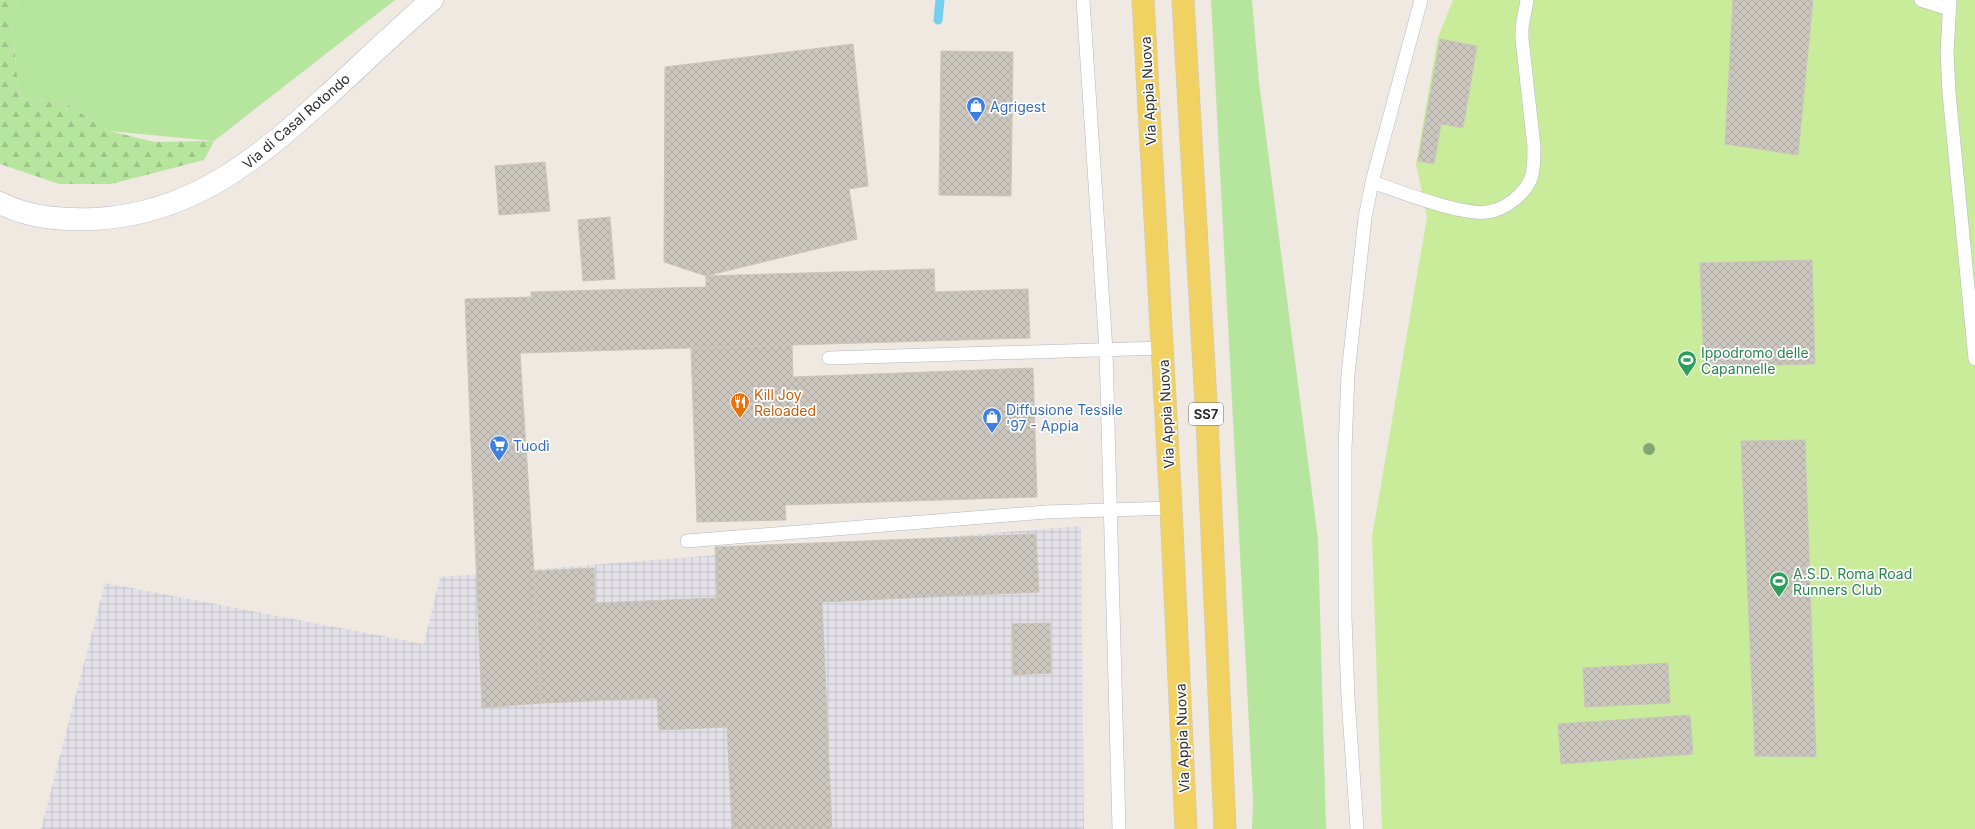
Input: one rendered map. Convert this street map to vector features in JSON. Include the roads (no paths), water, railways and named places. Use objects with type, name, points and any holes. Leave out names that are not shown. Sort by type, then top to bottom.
[{"type":"main road","name":"Via Appia Nuova","points":[[1143,0],[1171,508],[1186,829]]},
{"type":"main road","name":"SS7","points":[[1183,0],[1207,420],[1225,829]]},
{"type":"street","name":"Via di Casal Rotondo","points":[[0,203],[17,210],[47,218],[69,220],[101,218],[133,214],[162,207],[204,190],[243,166],[279,139],[432,0]]},
{"type":"lane","points":[[1083,0],[1106,350],[1112,510],[1119,829]]},
{"type":"lane","points":[[1357,829],[1348,705],[1345,617],[1346,429],[1350,360],[1361,242],[1372,182],[1421,0]]},
{"type":"lane","points":[[1372,182],[1424,199],[1476,213],[1497,210],[1517,196],[1531,176],[1534,162],[1534,147],[1522,39],[1522,27],[1527,0]]},
{"type":"lane","points":[[1921,0],[1949,5],[1947,52],[1949,93],[1975,359]]},
{"type":"lane","points":[[829,358],[1162,348]]},
{"type":"lane","points":[[687,541],[1046,512],[1171,508]]},
{"type":"waterway","points":[[938,20],[940,0]]},
{"type":"place","name":"Agrigest","points":[[976,123]]},
{"type":"place","name":"Ippodromo delle Capannelle","points":[[1687,377]]},
{"type":"place","name":"Kill Joy Reloaded","points":[[740,419]]},
{"type":"place","name":"Diffusione Tessile '97 - Appia","points":[[992,434]]},
{"type":"place","name":"Tuodì","points":[[499,462]]},
{"type":"place","name":"A.S.D. Roma Road Runners Club","points":[[1779,598]]}]
